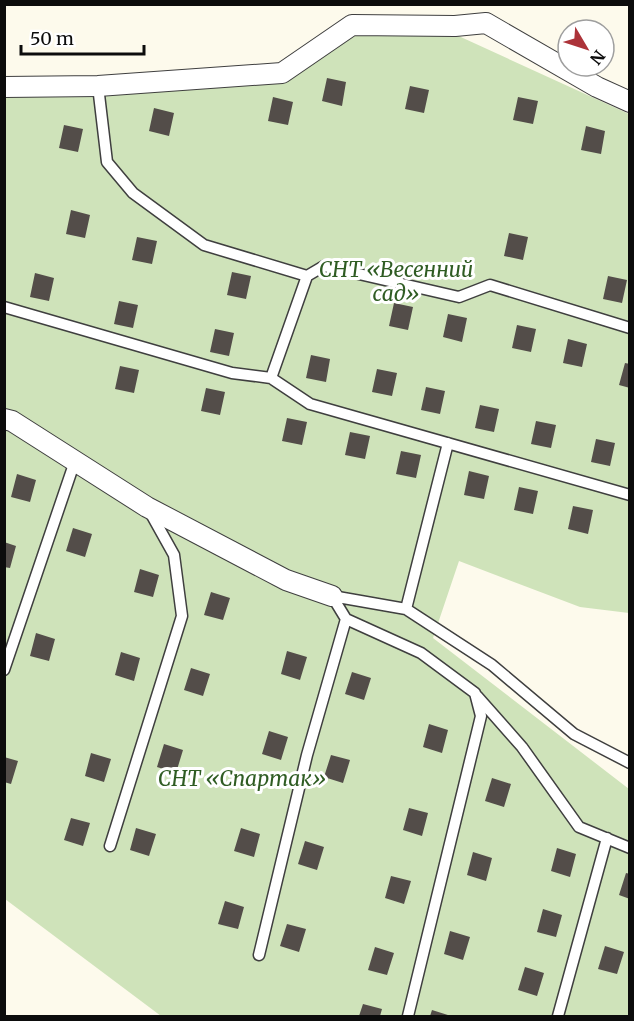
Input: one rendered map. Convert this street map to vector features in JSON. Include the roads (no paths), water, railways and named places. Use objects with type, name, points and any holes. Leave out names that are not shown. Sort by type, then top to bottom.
[{"type":"street","points":[[4,87],[98,86],[282,73],[352,25],[455,26],[486,23],[597,87],[630,102]]},
{"type":"street","points":[[4,419],[12,421],[147,507],[286,580],[332,596]]},
{"type":"lane","points":[[98,86],[107,162],[133,193],[204,245],[307,276]]},
{"type":"lane","points":[[271,378],[307,276],[324,266],[459,297],[490,285],[630,328]]},
{"type":"lane","points":[[4,307],[232,373],[271,378],[310,404],[630,495]]},
{"type":"lane","points":[[406,609],[448,443]]},
{"type":"lane","points":[[4,670],[75,461]]},
{"type":"lane","points":[[110,846],[182,616],[174,555],[147,507]]},
{"type":"lane","points":[[332,596],[406,609],[492,665],[573,734],[630,763]]},
{"type":"lane","points":[[332,596],[346,619],[421,653],[475,693],[522,747],[579,827],[630,848]]},
{"type":"lane","points":[[259,955],[307,755],[346,619]]},
{"type":"lane","points":[[408,1017],[481,716],[475,693]]},
{"type":"lane","points":[[558,1017],[607,838]]},
{"type":"park label","name":"СНТ «Весенний сад»","points":[[396,282]]},
{"type":"park label","name":"СНТ «Спартак»","points":[[242,779]]}]
